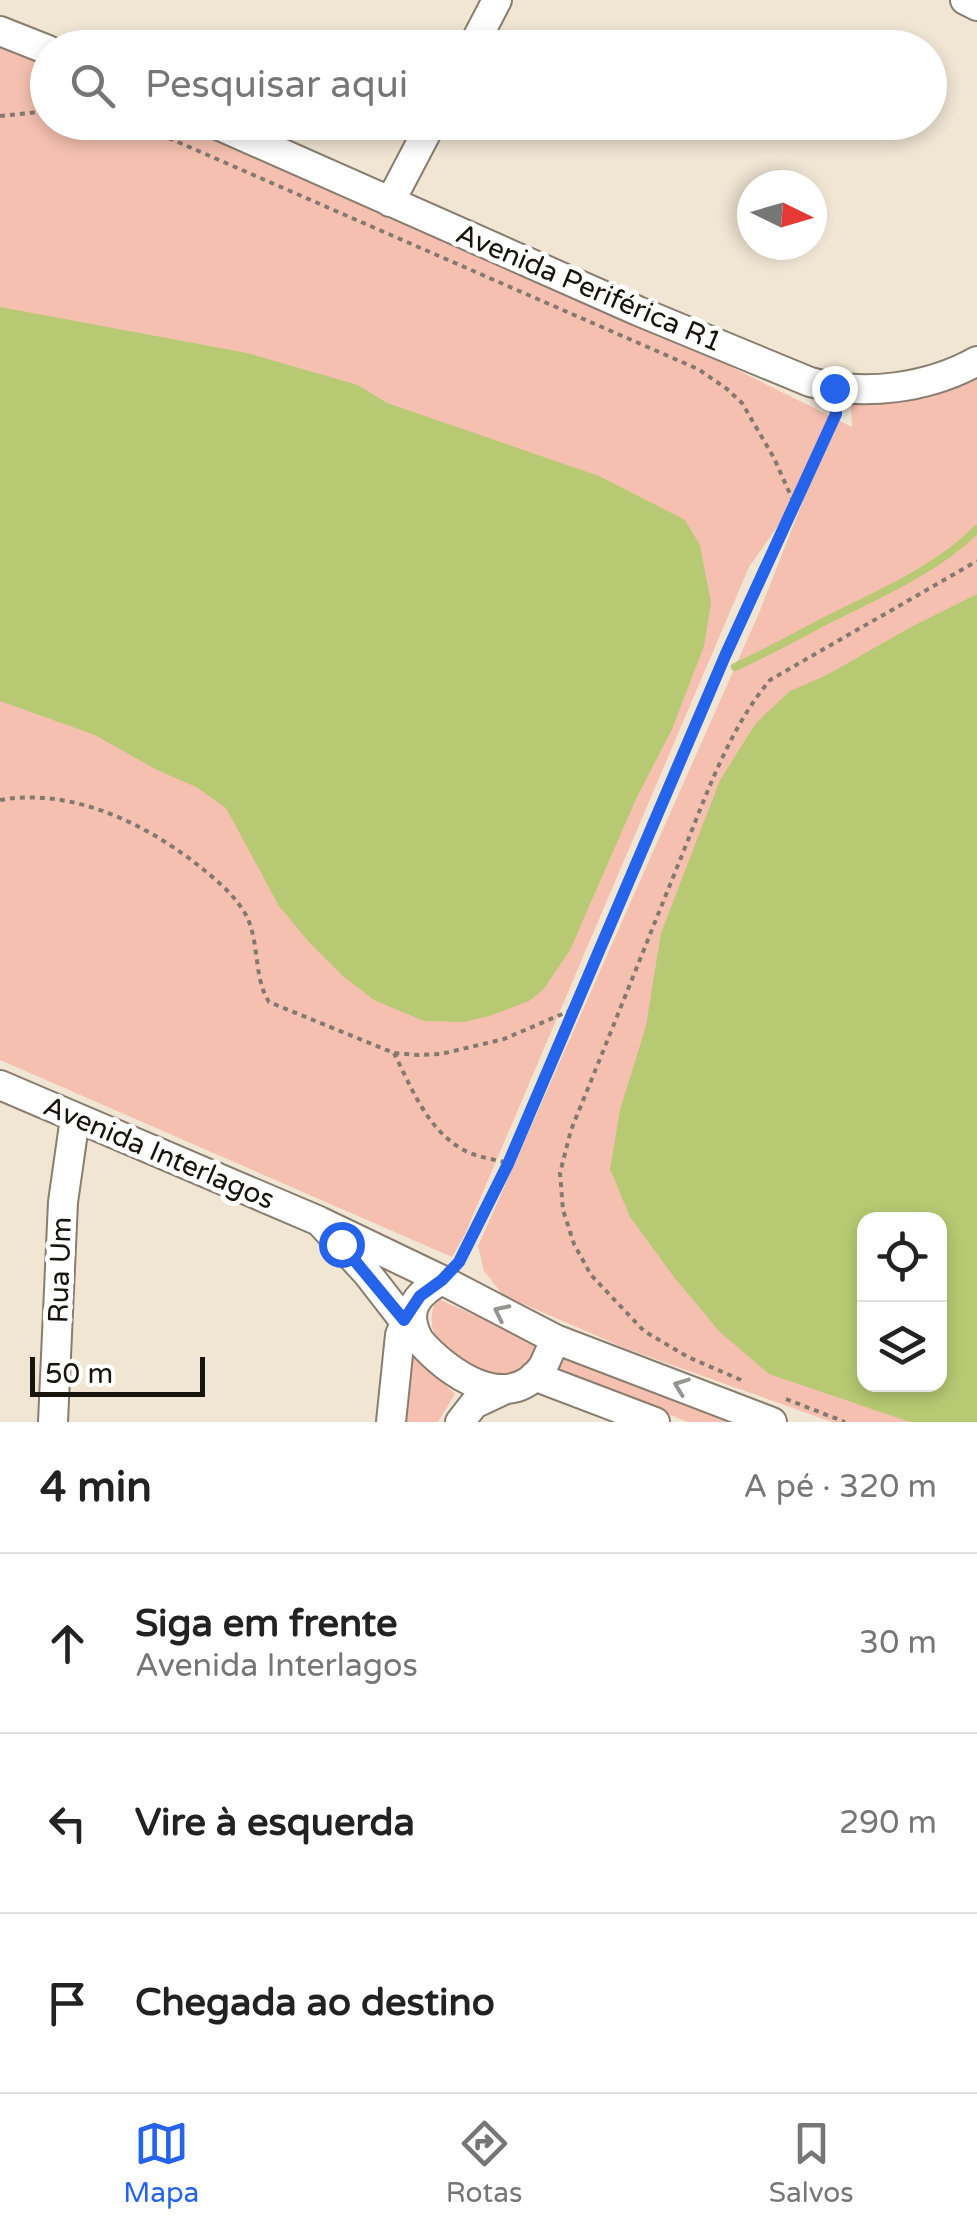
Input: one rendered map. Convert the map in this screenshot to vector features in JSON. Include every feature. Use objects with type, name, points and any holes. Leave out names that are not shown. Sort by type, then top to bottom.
[{"type":"street","points":[[481,30],[496,0]]},
{"type":"street","points":[[966,0],[977,6]]},
{"type":"street","points":[[0,31],[30,43]]},
{"type":"street","name":"Avenida Periférica R1","points":[[252,140],[638,311],[810,382],[834,388],[884,388],[924,382],[977,361]]},
{"type":"street","points":[[390,202],[423,140]]},
{"type":"street","name":"Avenida Interlagos","points":[[0,1085],[319,1221],[555,1339]]},
{"type":"street","name":"Rua Um","points":[[52,1422],[63,1202],[75,1118]]},
{"type":"street","name":"Avenida Interlagos","points":[[319,1221],[413,1321],[438,1359],[474,1384],[498,1389],[522,1382]]},
{"type":"street","points":[[391,1422],[397,1350],[426,1290],[442,1280]]},
{"type":"street","points":[[380,1289],[394,1328],[395,1379]]},
{"type":"street","points":[[460,1422],[474,1404],[522,1382],[542,1367],[555,1339],[778,1410]]},
{"type":"street","points":[[522,1382],[655,1422]]},
{"type":"path","points":[[0,116],[30,112]]},
{"type":"path","points":[[173,140],[698,370],[742,403],[794,502]]},
{"type":"path","points":[[442,1280],[459,1262],[508,1164],[794,502],[836,414],[834,388]]},
{"type":"path","points":[[752,1386],[644,1331],[591,1275],[574,1244],[563,1210],[560,1174],[572,1130],[701,808],[756,698],[770,680],[977,561]]},
{"type":"path","points":[[0,800],[27,796],[71,802],[153,834],[223,886],[246,915],[262,991],[270,1002],[394,1053],[441,1054],[504,1039],[574,1009]]},
{"type":"path","points":[[394,1053],[423,1109],[440,1132],[464,1150],[508,1164]]},
{"type":"path","points":[[778,1410],[845,1422]]},
{"type":"shaded area","points":[[0,46],[30,58],[30,140],[220,140],[661,332],[852,427],[851,403],[940,391],[977,376],[977,1422],[832,1422],[627,1349],[503,1295],[484,1271],[478,1246],[759,613],[808,488],[749,567],[452,1257],[0,1060]]},
{"type":"shaded area","points":[[0,307],[247,353],[358,385],[387,403],[599,476],[685,520],[700,545],[711,603],[704,646],[672,729],[636,799],[570,950],[543,990],[529,1001],[464,1022],[424,1021],[374,1000],[343,976],[279,906],[226,808],[196,787],[95,735],[0,701]]},
{"type":"shaded area","points":[[977,594],[977,1422],[910,1422],[769,1374],[719,1331],[674,1277],[630,1217],[610,1169],[620,1110],[646,1026],[661,933],[720,780],[756,723],[790,691]]},
{"type":"shaded area","points":[[440,1300],[537,1343],[530,1361],[516,1371],[496,1374],[455,1359],[440,1344],[432,1325],[435,1302]]},
{"type":"shaded area","points":[[412,1354],[455,1394],[438,1422],[405,1422]]},
{"type":"shaded area","points":[[561,1359],[738,1422],[688,1422],[561,1372],[558,1367]]},
{"type":"waterway","points":[[735,667],[905,581],[944,557],[977,529]]},
{"type":"route","points":[[341,1244],[404,1320],[420,1296],[459,1262],[508,1164],[725,656],[836,414],[834,388]]}]
